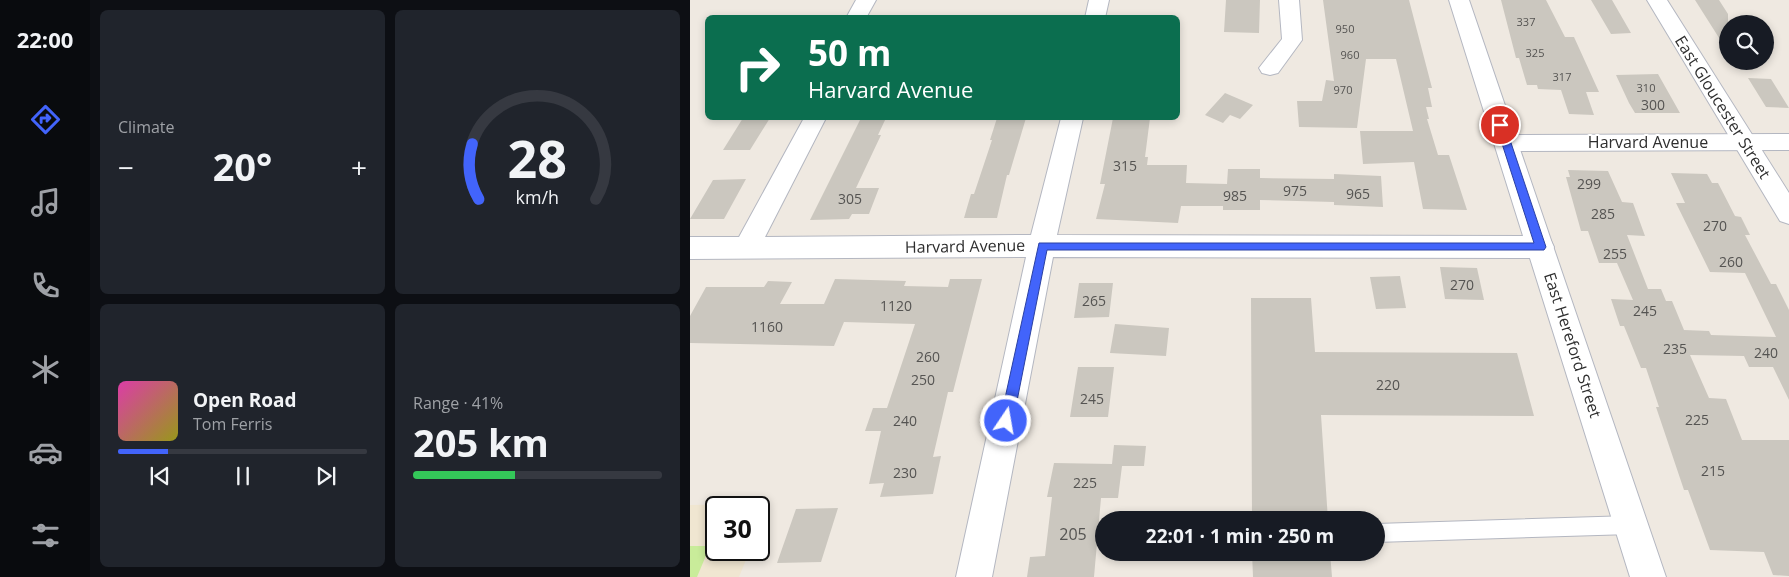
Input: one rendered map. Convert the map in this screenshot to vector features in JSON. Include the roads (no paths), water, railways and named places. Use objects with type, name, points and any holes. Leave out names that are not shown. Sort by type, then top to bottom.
[{"type":"street","points":[[858,15],[866,0]]},
{"type":"street","points":[[1096,15],[1099,0]]},
{"type":"street","points":[[1270,68],[1292,40],[1289,0]]},
{"type":"street","name":"East Hereford Street","points":[[1459,0],[1648,577]]},
{"type":"street","name":"East Gloucester Street","points":[[1657,0],[1789,214]]},
{"type":"street","points":[[746,248],[814,120]]},
{"type":"street","points":[[974,577],[1042,246],[1072,120]]},
{"type":"street","name":"Harvard Avenue","points":[[1506,143],[1789,142]]},
{"type":"street","name":"Harvard Avenue","points":[[691,249],[1042,246],[1541,247]]},
{"type":"lane","points":[[1385,533],[1631,525]]}]
